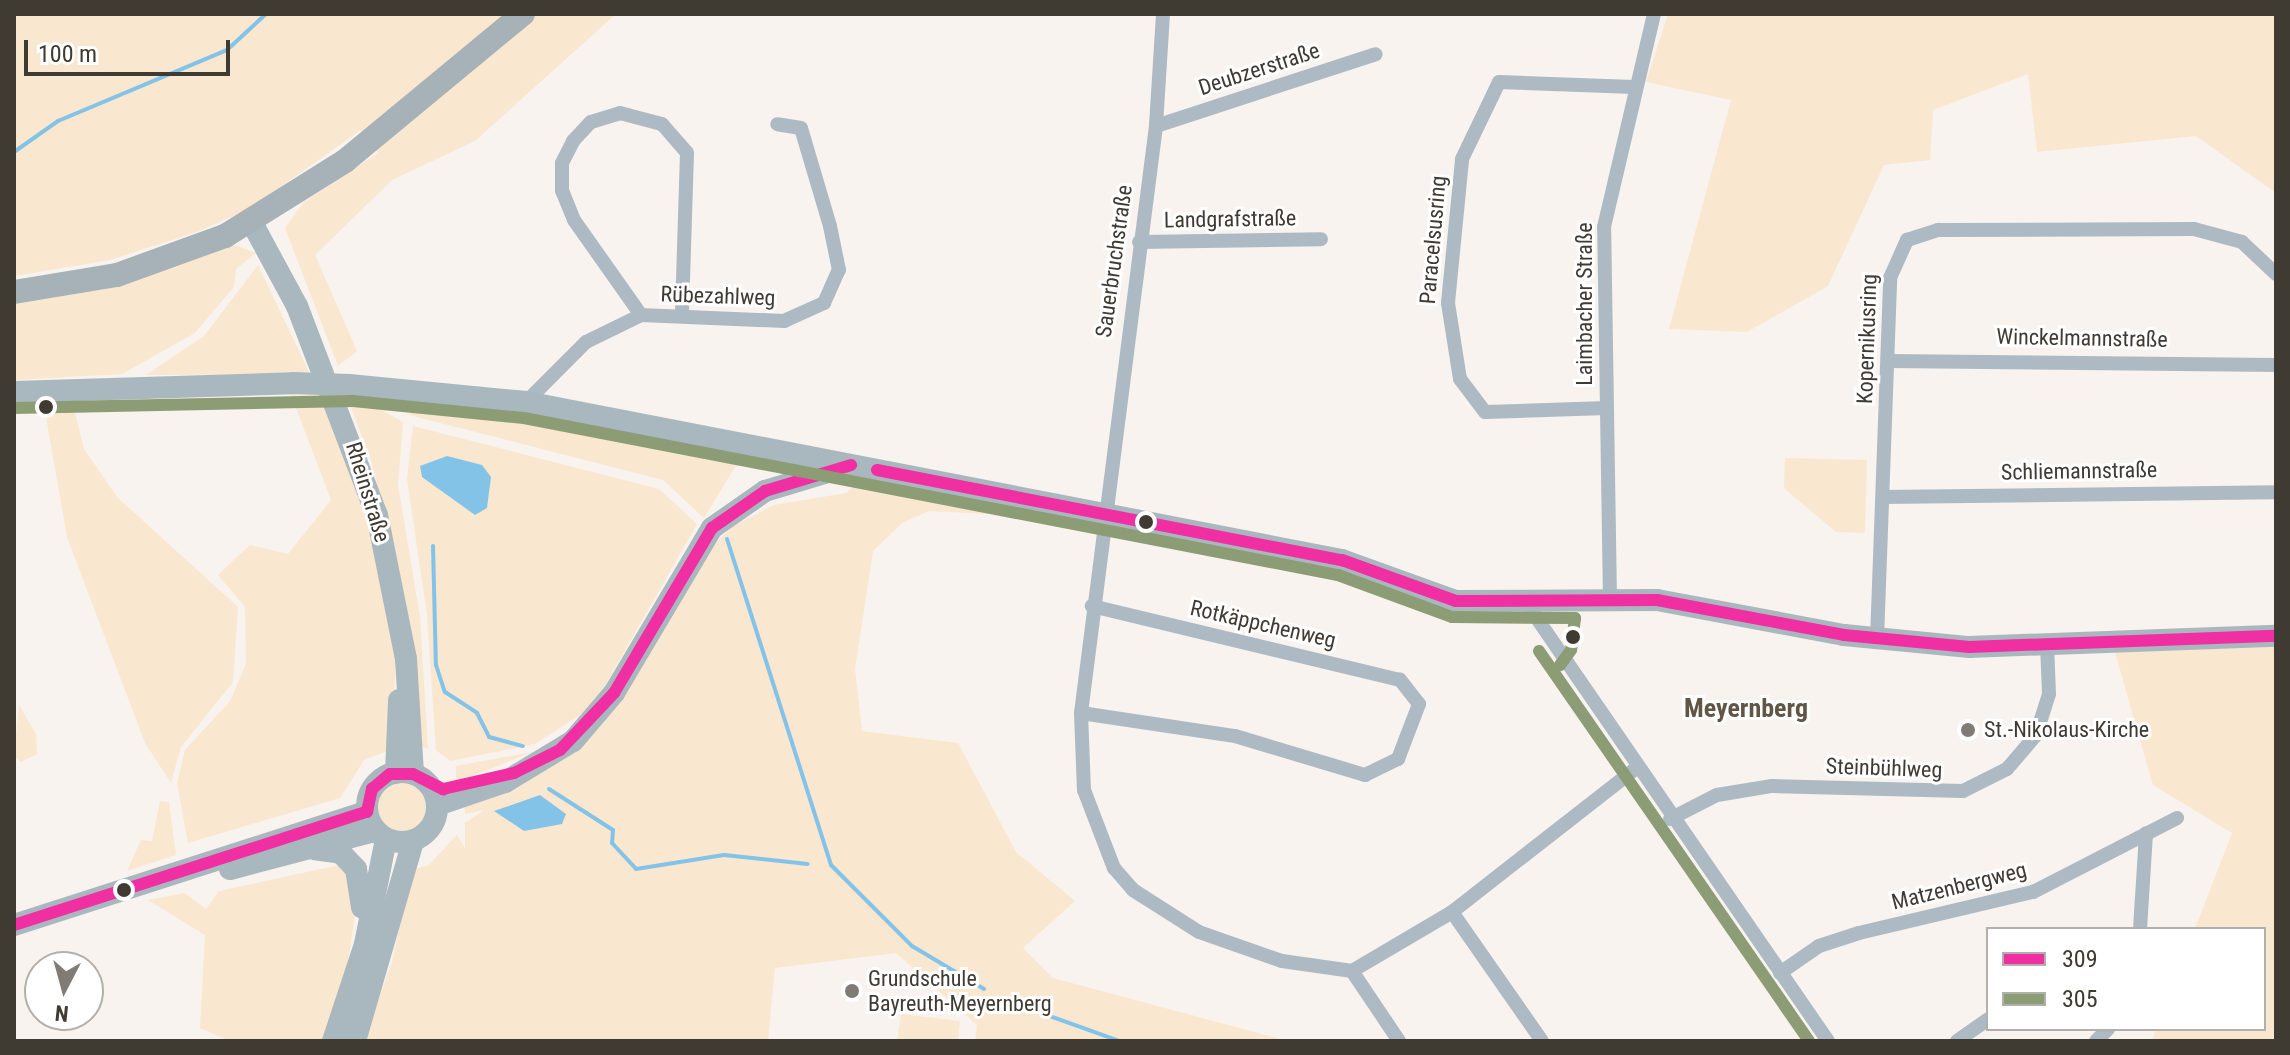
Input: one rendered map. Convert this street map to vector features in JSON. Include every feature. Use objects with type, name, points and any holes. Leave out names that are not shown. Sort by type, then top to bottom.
[{"type":"main road","points":[[14,292],[117,275],[251,221],[345,161],[523,14]]},
{"type":"street","name":"Sauerbruchstraße","points":[[1163,14],[1156,126],[1092,606],[1081,713],[1080,761],[1093,827],[1133,890],[1199,932],[1282,961],[1352,971]]},
{"type":"street","name":"Laimbacher Straße","points":[[1610,600],[1604,227],[1634,87],[1654,14]]},
{"type":"street","name":"Deubzerstraße","points":[[1156,126],[1376,54]]},
{"type":"street","name":"Paracelsusring","points":[[1606,408],[1500,416],[1471,402],[1460,379],[1448,303],[1462,159],[1499,82],[1634,87]]},
{"type":"street","points":[[641,315],[574,220],[562,191],[562,163],[573,141],[591,122],[620,113],[662,124],[687,153],[682,315]]},
{"type":"street","name":"Rübezahlweg","points":[[526,402],[586,342],[641,315],[784,321],[808,315],[833,289],[839,270],[801,128],[777,124]]},
{"type":"street","name":"Rheinstraße","points":[[251,221],[297,306],[356,446],[402,639],[405,774]]},
{"type":"street","name":"Kopernikusring","points":[[1877,639],[1892,264],[1919,232],[2194,229],[2242,242],[2276,274]]},
{"type":"street","name":"Landgrafstraße","points":[[1139,242],[1321,239]]},
{"type":"street","name":"Winckelmannstraße","points":[[1888,361],[2276,365]]},
{"type":"street","points":[[14,392],[112,386],[293,383],[349,385],[526,402],[1342,560],[1456,601],[1527,604],[1610,600],[1705,605],[1877,639],[2047,645],[2276,636]]},
{"type":"street","points":[[765,491],[776,467],[770,448]]},
{"type":"street","points":[[435,797],[514,773],[586,729],[696,547],[765,491],[851,465]]},
{"type":"street","name":"Schliemannstraße","points":[[1883,497],[2276,492]]},
{"type":"street","points":[[1527,604],[1670,819],[1828,1041]]},
{"type":"street","name":"Rotkäppchenweg","points":[[1081,713],[1235,736],[1365,775],[1398,759],[1418,696],[1400,680],[1092,606]]},
{"type":"street","name":"Steinbühlweg","points":[[1670,819],[1717,795],[1772,786],[1963,791],[2007,769],[2036,735],[2049,694],[2047,645]]},
{"type":"street","points":[[1399,1041],[1352,971],[1452,912],[1636,768]]},
{"type":"street","points":[[333,1041],[365,944],[376,827],[374,785],[405,774],[435,797]]},
{"type":"street","points":[[355,1041],[413,841],[431,827],[435,797]]},
{"type":"street","name":"Matzenbergweg","points":[[1780,973],[1819,946],[1859,933],[2033,892],[2177,818]]},
{"type":"street","points":[[104,897],[305,848],[376,827]]},
{"type":"street","points":[[14,925],[104,897],[376,827],[413,841]]},
{"type":"street","points":[[2140,927],[2146,833]]},
{"type":"street","points":[[305,848],[341,853],[356,869],[365,944]]},
{"type":"street","points":[[1452,912],[1542,1041]]},
{"type":"street","points":[[1957,1041],[1986,1020]]},
{"type":"shaded area","points":[[14,14],[616,14],[475,141],[392,180],[315,255],[357,351],[338,366],[285,228],[304,202],[378,153],[361,130],[251,208],[197,232],[110,260],[14,276]]},
{"type":"shaded area","points":[[1668,14],[2276,14],[2276,193],[2196,136],[2037,152],[2028,74],[1933,110],[1930,160],[1884,165],[1828,286],[1747,332],[1669,329],[1731,100],[1646,82]]},
{"type":"shaded area","points":[[235,245],[256,253],[236,269],[234,287],[195,333],[122,374],[14,380],[14,300]]},
{"type":"shaded area","points":[[258,265],[310,374],[146,375],[204,336]]},
{"type":"shaded area","points":[[344,389],[403,422],[398,485],[420,617],[428,749],[421,746],[396,566],[371,460]]},
{"type":"shaded area","points":[[313,390],[333,406],[381,559],[396,649],[392,749],[364,760],[340,798],[188,843],[177,783],[185,750],[230,701],[246,664],[245,607],[218,575],[250,545],[288,554],[331,500],[290,392]]},
{"type":"shaded area","points":[[365,390],[527,408],[748,457],[748,463],[735,467],[704,518],[663,480],[413,416]]},
{"type":"shaded area","points":[[70,393],[84,449],[117,497],[238,607],[233,682],[181,747],[171,783],[145,743],[67,537],[42,394]]},
{"type":"shaded area","points":[[413,426],[659,489],[697,524],[603,689],[583,713],[535,744],[450,761],[436,750],[427,615],[407,479]]},
{"type":"shaded area","points":[[1785,458],[1867,460],[1865,533],[1836,532],[1784,488]]},
{"type":"shaded area","points":[[861,480],[992,500],[990,514],[929,511],[902,523],[873,551],[855,669],[862,731],[958,743],[1016,852],[1075,901],[1023,948],[1053,978],[1288,1041],[975,1041],[977,1025],[896,953],[775,968],[768,1041],[362,1041],[392,963],[411,870],[429,865],[457,835],[465,848],[465,823],[484,810],[465,814],[464,803],[548,767],[708,550],[735,525],[774,505],[846,493]]},
{"type":"shaded area","points":[[2276,647],[2276,1041],[2152,1041],[2155,1031],[2266,1031],[2266,927],[2196,927],[2232,833],[2153,785],[2114,649]]},
{"type":"shaded area","points":[[19,705],[36,734],[37,754],[21,762],[14,756]]},
{"type":"shaded area","points":[[532,752],[480,773],[456,781],[456,766]]},
{"type":"shaded area","points":[[402,783],[419,790],[426,807],[419,824],[402,831],[385,824],[378,807],[385,790]]},
{"type":"shaded area","points":[[160,801],[169,802],[176,855],[127,871],[141,840],[152,841]]},
{"type":"shaded area","points":[[344,864],[357,900],[347,970],[322,1041],[230,1041],[200,1028],[205,935],[148,900],[185,893],[206,909],[219,891]]},
{"type":"shaded area","points":[[901,1014],[960,1021],[958,1041],[897,1041]]},
{"type":"water","points":[[447,456],[482,465],[491,477],[487,508],[475,515],[422,477],[420,466]]},
{"type":"water","points":[[540,795],[566,814],[562,824],[524,831],[494,811]]},
{"type":"waterway","points":[[14,152],[58,121],[227,50],[266,14]]},
{"type":"waterway","points":[[727,539],[831,865],[912,946],[984,989]]},
{"type":"waterway","points":[[433,546],[436,665],[445,692],[477,713],[489,737],[523,746]]},
{"type":"waterway","points":[[549,789],[613,830],[612,843],[636,869],[724,855],[808,864]]},
{"type":"waterway","points":[[1008,1001],[1119,1041]]},
{"type":"transit line","name":"305","points":[[14,408],[353,401],[524,418],[1338,575],[1452,617],[1575,618],[1571,650],[1560,665]]},
{"type":"transit line","name":"309","points":[[14,925],[367,812],[372,789],[390,774],[413,774],[443,789],[514,773],[560,750],[614,693],[712,528],[765,491],[851,465]]},
{"type":"transit line","name":"309","points":[[877,470],[1342,560],[1456,601],[1657,600],[1844,635],[1969,647],[2276,636]]},
{"type":"transit line","name":"305","points":[[1539,651],[1809,1041]]},
{"type":"place","name":"St.-Nikolaus-Kirche","points":[[1968,730]]},
{"type":"place","name":"Grundschule Bayreuth-Meyernberg","points":[[852,991]]},
{"type":"district","name":"Meyernberg","points":[[1746,709]]}]
